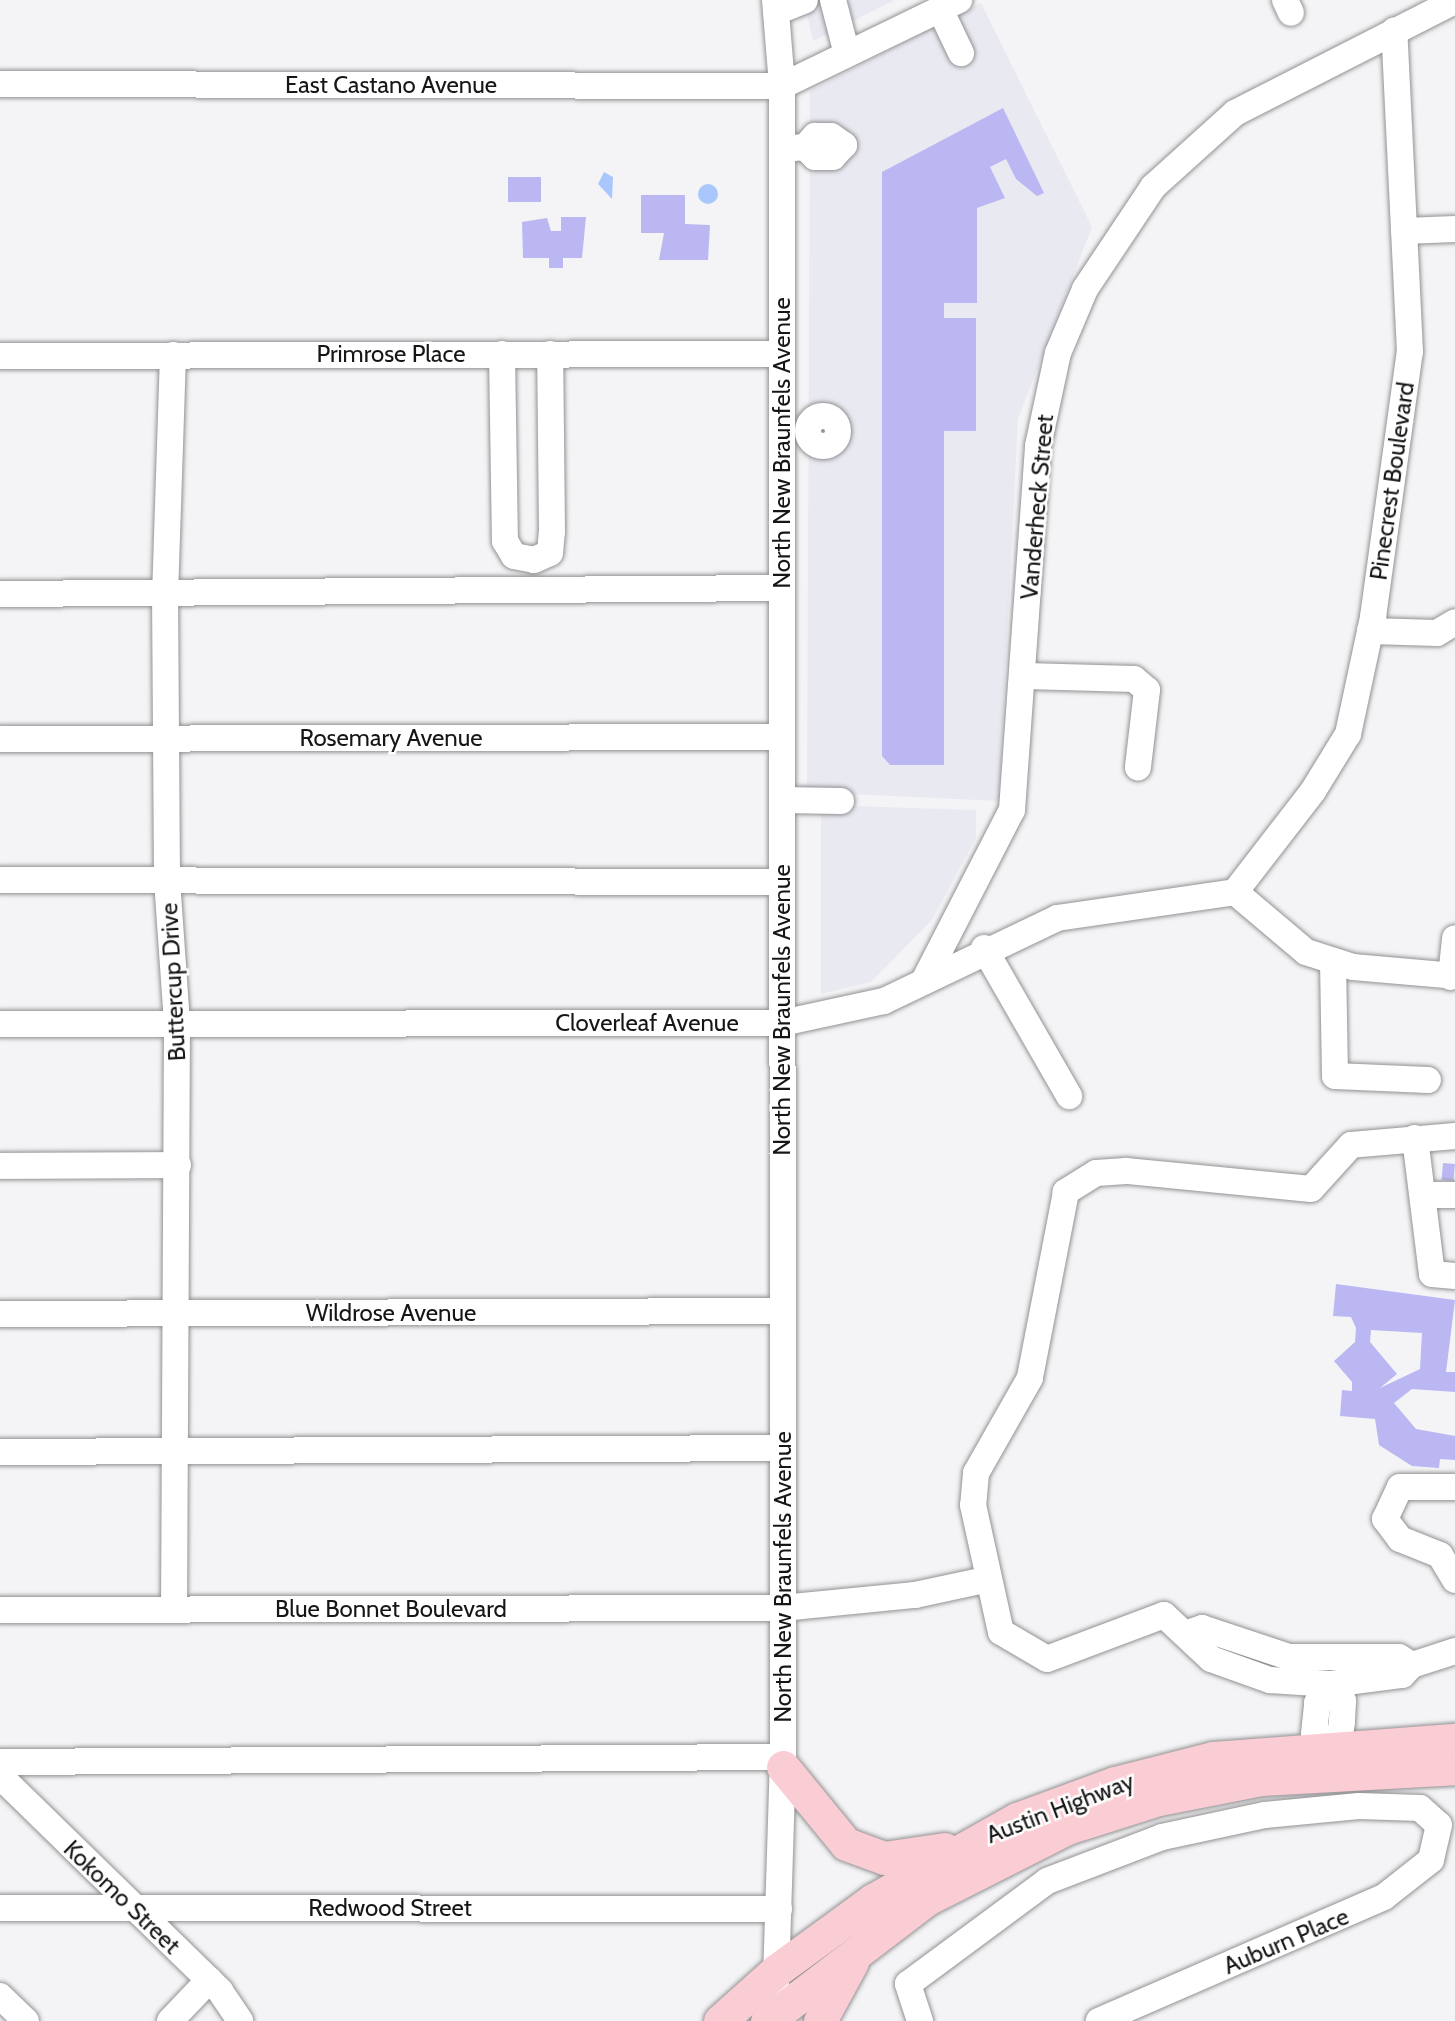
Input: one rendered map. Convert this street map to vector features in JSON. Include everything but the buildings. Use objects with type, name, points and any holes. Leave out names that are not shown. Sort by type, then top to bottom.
[{"type":"main road","name":"Austin Highway","points":[[720,2021],[776,1970],[873,1900],[974,1842],[1115,1783],[1213,1758],[1326,1753],[1455,1740]]},
{"type":"main road","name":"Austin Highway","points":[[771,2019],[864,1943],[1006,1853],[1067,1828],[1159,1799],[1326,1753],[1455,1768]]},
{"type":"main road","points":[[783,1762],[846,1844],[884,1858],[974,1842]]},
{"type":"main road","points":[[820,2021],[864,1943]]},
{"type":"street","points":[[776,6],[805,0]]},
{"type":"street","points":[[833,0],[847,54]]},
{"type":"street","points":[[782,86],[847,54],[908,11],[947,4],[961,53]]},
{"type":"street","name":"Vanderheck Street","points":[[925,979],[1006,831],[1017,789],[1038,446],[1055,364],[1085,289],[1153,187],[1215,130],[1286,83],[1395,30],[1439,4]]},
{"type":"street","name":"North New Braunfels Avenue","points":[[771,2019],[779,1909],[783,1762],[782,588],[793,431],[782,354],[793,148],[782,86],[776,6]]},
{"type":"street","name":"Pinecrest Boulevard","points":[[1235,892],[1313,791],[1348,734],[1370,631],[1410,352],[1395,30]]},
{"type":"street","name":"East Castano Avenue","points":[[0,84],[782,86]]},
{"type":"street","points":[[1404,230],[1455,229]]},
{"type":"street","points":[[502,354],[505,541],[514,556],[534,559],[550,553],[552,532],[550,354]]},
{"type":"street","name":"Primrose Place","points":[[0,356],[782,354]]},
{"type":"street","name":"Buttercup Drive","points":[[173,355],[165,591],[167,880],[177,1024],[178,1313],[174,1609]]},
{"type":"street","points":[[0,594],[782,588]]},
{"type":"street","points":[[1370,631],[1437,633],[1455,622]]},
{"type":"street","points":[[1024,676],[1134,679],[1147,690],[1138,767]]},
{"type":"street","name":"Rosemary Avenue","points":[[0,739],[782,737]]},
{"type":"street","points":[[782,800],[841,801]]},
{"type":"street","points":[[0,880],[782,882]]},
{"type":"street","points":[[1235,892],[1306,952],[1333,961],[1453,976],[1455,938]]},
{"type":"street","name":"Cloverleaf Avenue","points":[[0,1024],[782,1023],[861,1009],[985,948],[1090,910],[1235,892]]},
{"type":"street","points":[[985,948],[1069,1096]]},
{"type":"street","points":[[1333,961],[1339,1080],[1428,1080]]},
{"type":"street","points":[[1331,1680],[1202,1628],[1187,1633],[1164,1615],[1047,1658],[1001,1632],[985,1580],[973,1505],[976,1473],[1030,1378],[1066,1192],[1096,1173],[1126,1171],[1311,1189],[1351,1145],[1455,1136]]},
{"type":"street","points":[[1415,1138],[1432,1274],[1455,1276]]},
{"type":"street","points":[[0,1166],[177,1166]]},
{"type":"street","points":[[1424,1195],[1455,1195]]},
{"type":"street","name":"Wildrose Avenue","points":[[0,1314],[782,1311]]},
{"type":"street","points":[[0,1452],[782,1447]]},
{"type":"street","points":[[1455,1487],[1400,1488],[1385,1519],[1400,1539],[1440,1555],[1455,1580]]},
{"type":"street","name":"Blue Bonnet Boulevard","points":[[0,1609],[782,1608],[915,1595],[985,1580]]},
{"type":"street","points":[[1326,1753],[1314,1734],[1317,1703],[1331,1680],[1399,1657],[1412,1665],[1455,1651]]},
{"type":"street","points":[[0,1762],[783,1762]]},
{"type":"street","name":"Kokomo Street","points":[[0,1776],[132,1908],[209,1980],[240,2021]]},
{"type":"street","name":"Auburn Place","points":[[920,2021],[908,1984],[1047,1881],[1162,1837],[1265,1815],[1359,1806],[1420,1808],[1439,1825],[1432,1860],[1384,1897],[1099,2021]]},
{"type":"street","name":"Redwood Street","points":[[0,1908],[779,1909]]},
{"type":"street","points":[[170,2021],[209,1980]]},
{"type":"street","points":[[0,1996],[26,2021]]},
{"type":"shaded area","points":[[804,0],[895,0],[813,41]]},
{"type":"shaded area","points":[[981,3],[1092,227],[1018,419],[999,801],[807,792],[810,91]]},
{"type":"shaded area","points":[[821,805],[976,810],[976,838],[932,920],[871,982],[821,994]]},
{"type":"water","points":[[604,172],[613,177],[612,199],[598,184]]},
{"type":"water","points":[[704,184],[712,184],[718,194],[712,204],[704,204],[698,198],[698,190]]}]
